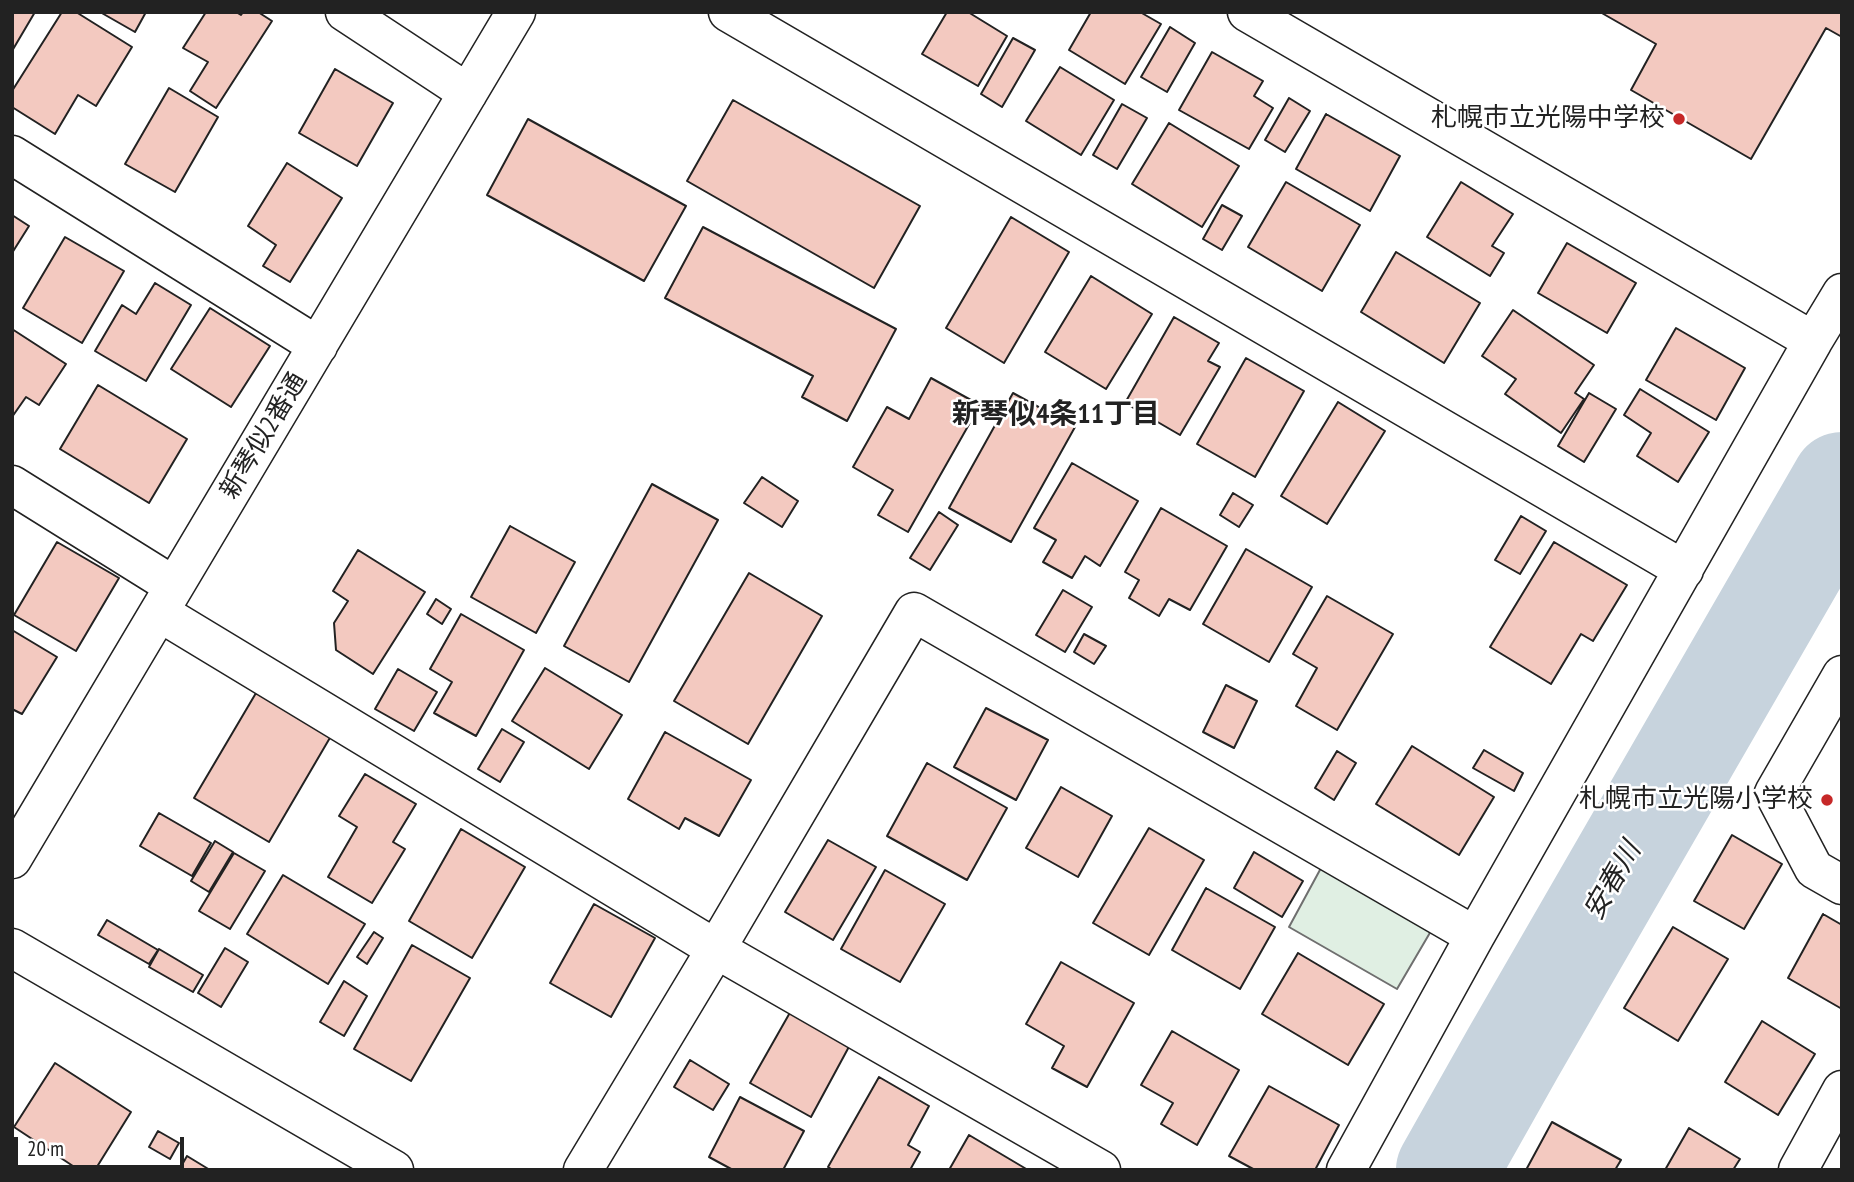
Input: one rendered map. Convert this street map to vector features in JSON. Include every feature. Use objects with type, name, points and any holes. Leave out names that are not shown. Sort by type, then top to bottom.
[{"type":"street","points":[[345,12],[468,93]]},
{"type":"street","name":"新琴似2番通","points":[[12,859],[516,12]]},
{"type":"street","points":[[728,12],[1684,570]]},
{"type":"street","points":[[1247,12],[1813,341]]},
{"type":"street","points":[[12,155],[318,345]]},
{"type":"street","points":[[1346,1170],[1475,936],[1842,293]]},
{"type":"street","points":[[12,485],[167,599],[716,949],[1101,1170]]},
{"type":"street","points":[[583,1170],[914,612],[1475,936]]},
{"type":"street","points":[[1842,675],[1774,793],[1814,869],[1842,886]]},
{"type":"street","points":[[12,947],[394,1170]]},
{"type":"street","points":[[1798,1170],[1842,1090]]},
{"type":"green space","points":[[1321,868],[1431,931],[1397,989],[1289,927]]},
{"type":"building","points":[[12,12],[35,12],[12,51]]},
{"type":"building","points":[[62,12],[76,12],[132,47],[96,106],[78,95],[55,134],[12,107],[12,91]]},
{"type":"building","points":[[100,12],[146,12],[135,32]]},
{"type":"building","points":[[206,12],[236,12],[241,15],[243,12],[258,12],[272,21],[216,108],[190,91],[208,62],[183,48]]},
{"type":"building","points":[[947,12],[968,12],[1007,36],[978,86],[922,54]]},
{"type":"building","points":[[1091,12],[1140,12],[1161,24],[1125,84],[1069,50]]},
{"type":"building","points":[[1600,12],[1842,12],[1842,37],[1826,28],[1751,159],[1631,90],[1656,44]]},
{"type":"building","points":[[1170,27],[1195,43],[1167,92],[1141,77]]},
{"type":"building","points":[[1013,38],[1035,50],[1002,107],[981,94]]},
{"type":"building","points":[[1212,52],[1263,81],[1254,96],[1273,108],[1249,149],[1179,110]]},
{"type":"building","points":[[1060,67],[1114,100],[1081,155],[1026,121]]},
{"type":"building","points":[[335,69],[393,103],[357,166],[299,133]]},
{"type":"building","points":[[169,88],[218,117],[175,192],[125,164]]},
{"type":"building","points":[[1289,98],[1310,111],[1285,152],[1265,140]]},
{"type":"building","points":[[733,100],[920,206],[874,288],[687,181]]},
{"type":"building","points":[[1122,104],[1147,118],[1117,169],[1093,155]]},
{"type":"building","points":[[1326,114],[1400,156],[1370,211],[1296,169]]},
{"type":"building","points":[[528,119],[686,206],[644,281],[487,195]]},
{"type":"building","points":[[1169,123],[1239,166],[1202,227],[1132,184]]},
{"type":"building","points":[[287,163],[342,198],[290,282],[263,266],[276,245],[248,226]]},
{"type":"building","points":[[1286,182],[1360,225],[1322,291],[1248,247]]},
{"type":"building","points":[[1461,182],[1513,214],[1492,246],[1504,253],[1490,276],[1427,237]]},
{"type":"building","points":[[1222,205],[1242,216],[1222,250],[1203,239]]},
{"type":"building","points":[[12,215],[29,226],[12,253]]},
{"type":"building","points":[[1011,217],[1069,252],[1004,363],[946,328]]},
{"type":"building","points":[[703,227],[896,329],[847,421],[802,397],[813,376],[665,298]]},
{"type":"building","points":[[65,237],[124,271],[82,343],[23,308]]},
{"type":"building","points":[[1567,243],[1636,283],[1607,333],[1538,293]]},
{"type":"building","points":[[1396,252],[1480,303],[1444,363],[1361,312]]},
{"type":"building","points":[[1091,276],[1152,314],[1106,389],[1045,352]]},
{"type":"building","points":[[155,283],[191,305],[146,381],[95,351],[122,305],[136,314]]},
{"type":"building","points":[[210,308],[270,346],[231,407],[171,369]]},
{"type":"building","points":[[1513,310],[1594,365],[1575,393],[1584,399],[1561,433],[1505,394],[1516,379],[1482,356]]},
{"type":"building","points":[[1174,317],[1219,343],[1208,361],[1220,367],[1180,435],[1125,403]]},
{"type":"building","points":[[1676,328],[1745,368],[1716,420],[1646,380]]},
{"type":"building","points":[[12,329],[66,364],[39,405],[26,397],[12,417]]},
{"type":"building","points":[[1246,358],[1304,391],[1255,477],[1197,444]]},
{"type":"building","points":[[931,378],[980,405],[908,532],[878,515],[893,490],[853,467],[887,407],[909,419]]},
{"type":"building","points":[[98,385],[187,439],[149,503],[60,449]]},
{"type":"building","points":[[1640,389],[1709,432],[1678,482],[1637,456],[1651,433],[1624,415]]},
{"type":"building","points":[[1013,393],[1075,427],[1011,542],[949,508]]},
{"type":"building","points":[[1589,393],[1616,409],[1584,462],[1558,446]]},
{"type":"building","points":[[1338,402],[1385,431],[1327,524],[1281,496]]},
{"type":"building","points":[[1072,463],[1138,501],[1100,566],[1085,556],[1072,578],[1043,562],[1056,540],[1034,528]]},
{"type":"building","points":[[762,477],[798,501],[782,527],[744,503]]},
{"type":"building","points":[[652,484],[718,520],[629,682],[564,646]]},
{"type":"building","points":[[1233,493],[1253,505],[1239,527],[1220,515]]},
{"type":"building","points":[[1161,508],[1227,546],[1190,610],[1169,599],[1159,616],[1129,598],[1139,580],[1125,572]]},
{"type":"building","points":[[939,512],[958,525],[930,570],[910,558]]},
{"type":"building","points":[[1521,516],[1546,531],[1520,574],[1495,560]]},
{"type":"building","points":[[510,526],[575,562],[536,633],[471,597]]},
{"type":"building","points":[[57,542],[119,578],[76,651],[14,615]]},
{"type":"building","points":[[1554,542],[1627,585],[1593,641],[1581,634],[1551,684],[1490,647]]},
{"type":"building","points":[[1246,549],[1312,587],[1269,662],[1203,624]]},
{"type":"building","points":[[358,550],[425,592],[373,674],[336,650],[334,623],[348,601],[333,591]]},
{"type":"building","points":[[749,573],[822,616],[748,744],[674,701]]},
{"type":"building","points":[[1063,590],[1092,607],[1065,652],[1036,635]]},
{"type":"building","points":[[1327,596],[1393,634],[1337,730],[1296,706],[1317,668],[1293,654]]},
{"type":"building","points":[[436,599],[451,609],[442,624],[427,614]]},
{"type":"building","points":[[461,614],[524,650],[476,736],[434,713],[452,682],[430,669]]},
{"type":"building","points":[[12,630],[57,657],[22,714],[12,709]]},
{"type":"building","points":[[1084,634],[1106,646],[1094,664],[1074,652]]},
{"type":"building","points":[[545,668],[622,715],[589,769],[512,721]]},
{"type":"building","points":[[398,669],[437,692],[414,731],[375,709]]},
{"type":"building","points":[[1226,685],[1257,701],[1234,748],[1203,732]]},
{"type":"building","points":[[256,693],[331,736],[269,842],[194,798]]},
{"type":"building","points":[[986,708],[1048,740],[1016,800],[954,767]]},
{"type":"building","points":[[502,729],[524,742],[500,782],[478,769]]},
{"type":"building","points":[[665,732],[751,780],[719,836],[685,818],[679,829],[628,799]]},
{"type":"building","points":[[1412,746],[1494,797],[1459,855],[1376,804]]},
{"type":"building","points":[[1484,750],[1523,773],[1514,791],[1473,768]]},
{"type":"building","points":[[1337,751],[1356,763],[1334,800],[1315,788]]},
{"type":"building","points":[[927,763],[1007,808],[967,880],[887,836]]},
{"type":"building","points":[[365,774],[416,804],[393,842],[405,849],[372,903],[328,877],[357,827],[339,816]]},
{"type":"building","points":[[1061,787],[1112,816],[1078,877],[1026,848]]},
{"type":"building","points":[[159,813],[211,843],[192,876],[140,846]]},
{"type":"building","points":[[1149,828],[1204,860],[1149,955],[1093,923]]},
{"type":"building","points":[[461,829],[525,867],[472,958],[409,921]]},
{"type":"building","points":[[1732,835],[1782,864],[1744,929],[1694,901]]},
{"type":"building","points":[[828,840],[876,867],[833,940],[785,912]]},
{"type":"building","points":[[215,841],[233,852],[209,892],[191,881]]},
{"type":"building","points":[[1254,852],[1303,881],[1282,917],[1234,888]]},
{"type":"building","points":[[234,853],[265,871],[230,929],[199,911]]},
{"type":"building","points":[[885,870],[945,904],[900,982],[841,949]]},
{"type":"building","points":[[283,875],[365,924],[328,984],[247,934]]},
{"type":"building","points":[[1206,888],[1275,927],[1240,989],[1172,950]]},
{"type":"building","points":[[594,904],[655,938],[611,1017],[550,983]]},
{"type":"building","points":[[1823,914],[1842,925],[1842,1009],[1788,978]]},
{"type":"building","points":[[107,920],[158,950],[149,964],[98,935]]},
{"type":"building","points":[[1673,927],[1728,959],[1678,1041],[1624,1008]]},
{"type":"building","points":[[374,932],[383,938],[367,964],[357,957]]},
{"type":"building","points":[[412,945],[470,978],[411,1081],[354,1049]]},
{"type":"building","points":[[225,948],[248,962],[221,1007],[198,993]]},
{"type":"building","points":[[159,949],[203,975],[193,992],[149,967]]},
{"type":"building","points":[[1298,953],[1384,1004],[1348,1065],[1262,1014]]},
{"type":"building","points":[[1061,962],[1134,1003],[1087,1087],[1052,1068],[1064,1046],[1026,1024]]},
{"type":"building","points":[[344,981],[367,996],[344,1036],[320,1022]]},
{"type":"building","points":[[792,1009],[851,1043],[811,1117],[750,1083]]},
{"type":"building","points":[[1762,1021],[1815,1054],[1778,1115],[1725,1082]]},
{"type":"building","points":[[1172,1031],[1239,1070],[1197,1145],[1161,1124],[1173,1103],[1141,1085]]},
{"type":"building","points":[[690,1060],[729,1084],[713,1110],[674,1087]]},
{"type":"building","points":[[55,1063],[131,1112],[95,1170],[79,1170],[14,1127]]},
{"type":"building","points":[[879,1077],[929,1106],[908,1145],[920,1152],[910,1170],[833,1170],[828,1167]]},
{"type":"building","points":[[1269,1086],[1339,1125],[1315,1170],[1255,1170],[1229,1156]]},
{"type":"building","points":[[740,1097],[804,1131],[783,1170],[733,1170],[709,1157]]},
{"type":"building","points":[[1552,1122],[1621,1160],[1615,1170],[1526,1170]]},
{"type":"building","points":[[1689,1128],[1740,1159],[1733,1170],[1665,1170]]},
{"type":"building","points":[[158,1131],[179,1143],[170,1159],[149,1147]]},
{"type":"building","points":[[969,1135],[1028,1170],[949,1170]]},
{"type":"building","points":[[187,1156],[210,1170],[179,1170]]},
{"type":"waterway","name":"安春川","points":[[1447,1170],[1842,483]]},
{"type":"place","name":"札幌市立光陽中学校","points":[[1679,119]]},
{"type":"place","name":"札幌市立光陽小学校","points":[[1827,800]]},
{"type":"district","name":"新琴似4条11丁目","points":[[1056,415]]}]
